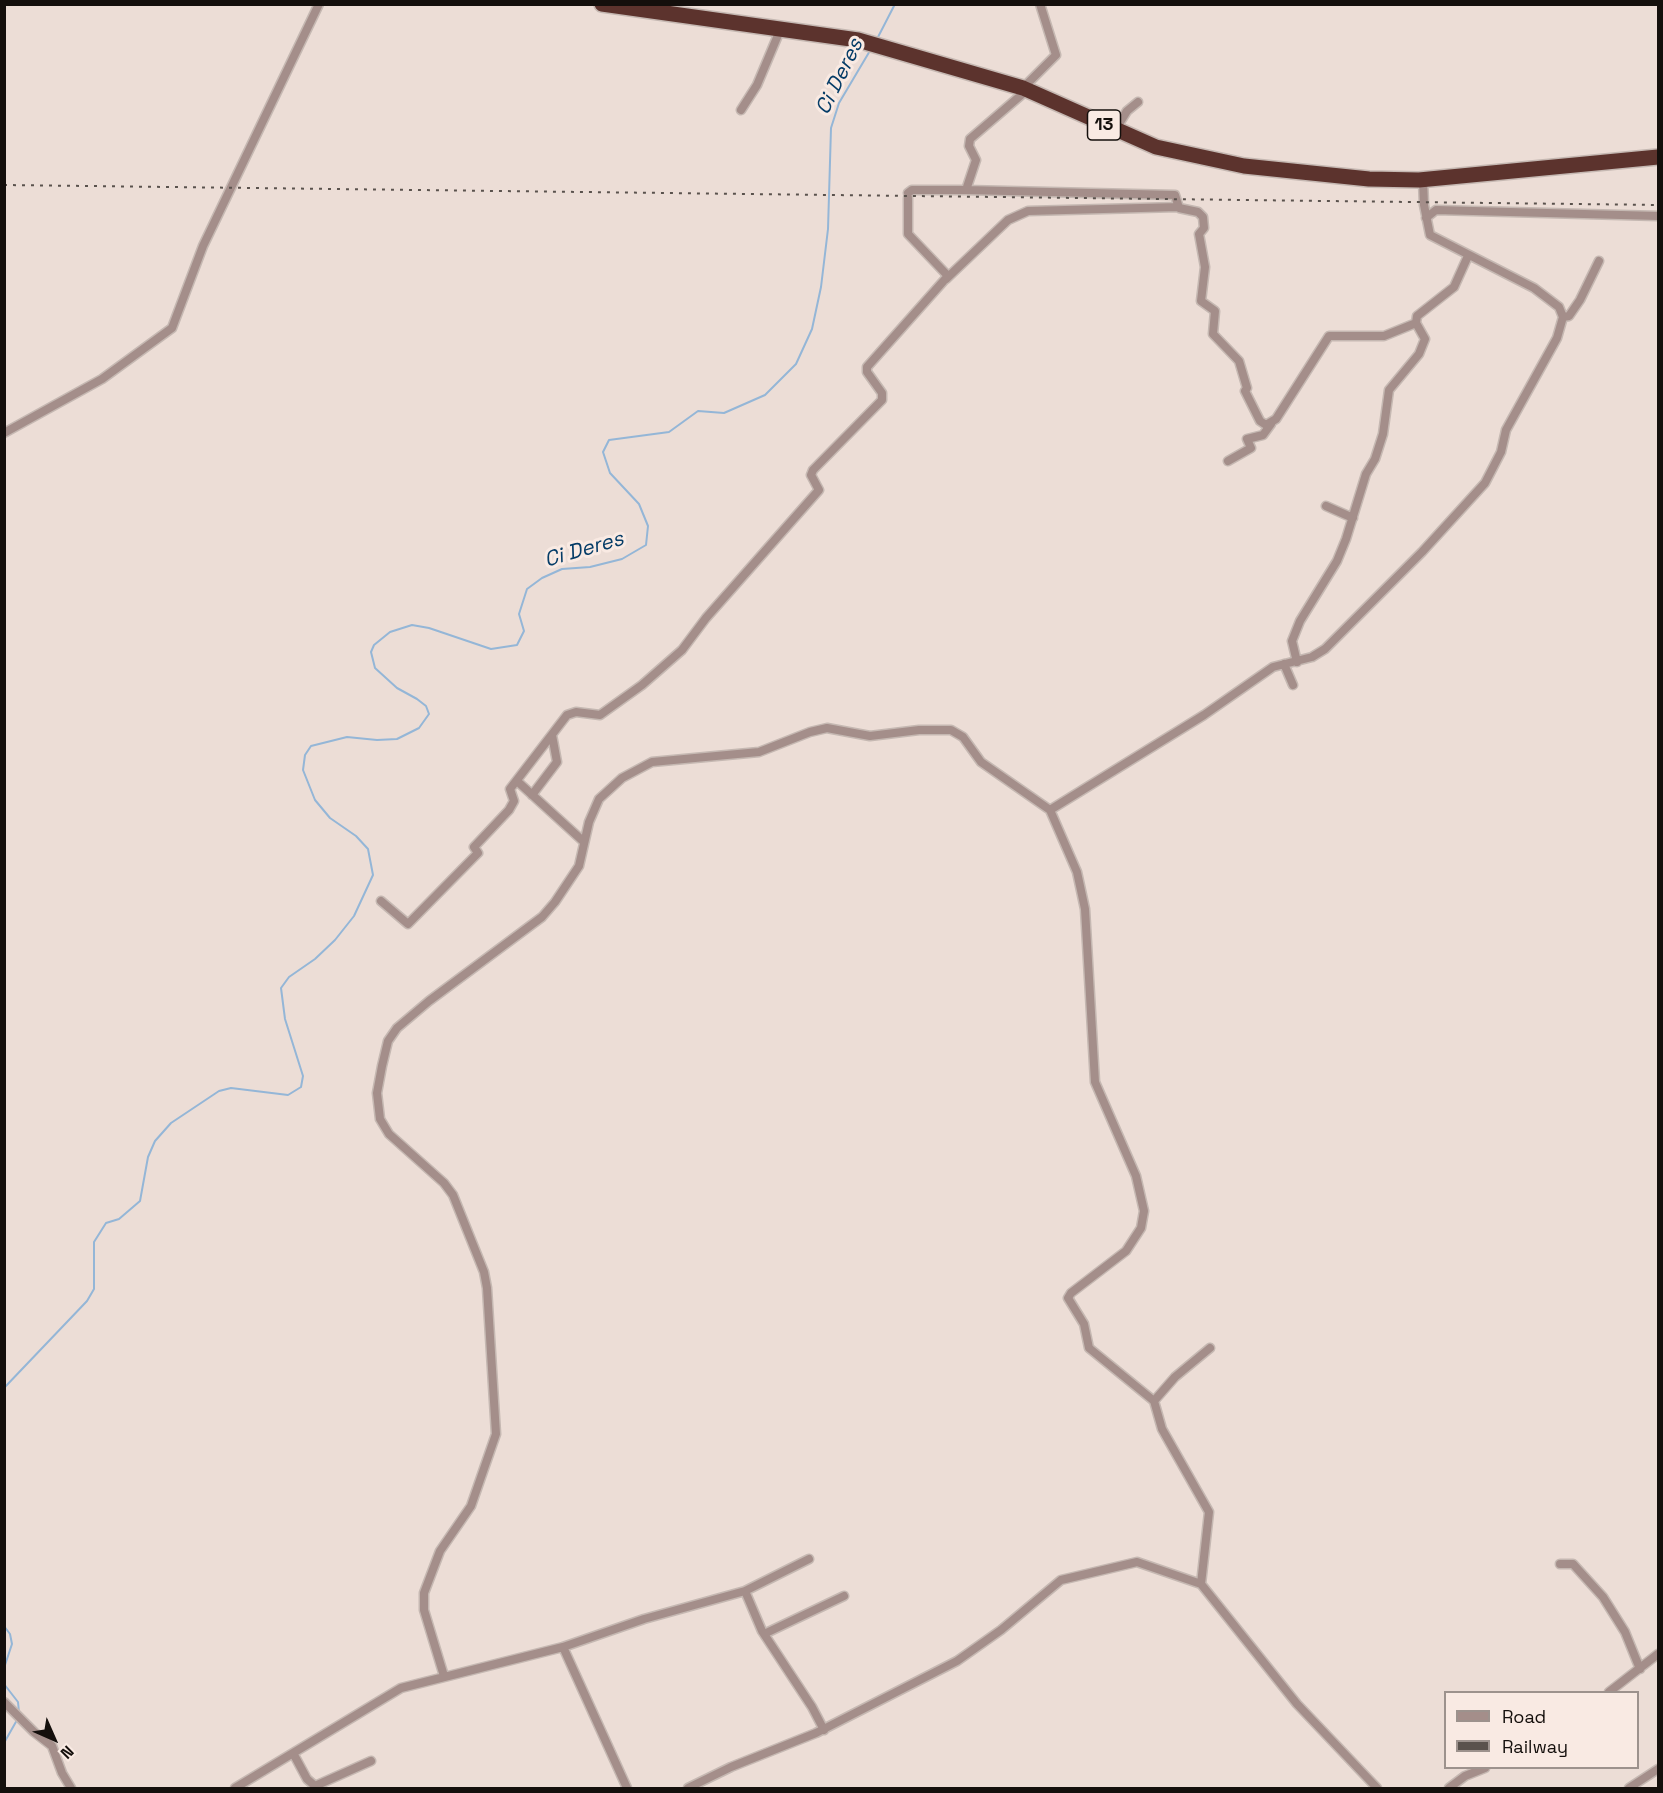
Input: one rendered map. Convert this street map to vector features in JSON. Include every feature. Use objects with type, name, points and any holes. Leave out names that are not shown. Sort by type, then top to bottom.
[{"type":"highway","name":"13","points":[[602,4],[858,40],[1025,88],[1156,147],[1244,166],[1350,177],[1423,180],[1659,157]]},
{"type":"street","points":[[4,433],[102,379],[172,328],[203,246],[319,4]]},
{"type":"street","points":[[966,190],[976,160],[969,146],[970,139],[1025,88],[1056,55],[1040,4]]},
{"type":"street","points":[[741,110],[757,85],[781,28]]},
{"type":"street","points":[[1115,130],[1127,111],[1137,102]]},
{"type":"street","points":[[1050,810],[1204,715],[1261,674],[1284,664],[1312,657],[1332,644],[1485,483],[1501,453],[1506,430],[1557,338],[1563,317],[1559,307],[1534,288],[1430,236],[1423,180]]},
{"type":"street","points":[[946,279],[947,273],[908,234],[908,195],[912,190],[1173,194],[1176,196],[1178,207]]},
{"type":"street","points":[[381,901],[408,924],[478,853],[474,847],[509,810],[514,801],[510,789],[567,715],[576,712],[600,714],[685,648],[706,618],[819,490],[811,475],[813,470],[882,400],[882,393],[867,372],[867,367],[946,279],[1008,220],[1028,211],[1178,207],[1198,212],[1203,217],[1204,228],[1199,234],[1205,265],[1201,301],[1215,311],[1213,334],[1239,361],[1247,388],[1245,391],[1260,421],[1270,424]]},
{"type":"street","points":[[1426,218],[1436,210],[1659,216]]},
{"type":"street","points":[[1297,662],[1292,641],[1300,621],[1337,561],[1353,518],[1365,474],[1375,459],[1383,434],[1389,390],[1419,354],[1425,339],[1416,323],[1417,316],[1454,287],[1468,256]]},
{"type":"street","points":[[1563,317],[1569,316],[1580,300],[1599,261]]},
{"type":"street","points":[[1228,461],[1251,448],[1247,439],[1263,435],[1329,336],[1384,336],[1416,323]]},
{"type":"street","points":[[1326,506],[1353,518]]},
{"type":"street","points":[[1284,664],[1293,685]]},
{"type":"street","points":[[444,1676],[424,1610],[424,1593],[440,1551],[471,1506],[496,1434],[487,1288],[484,1272],[453,1196],[444,1183],[384,1127],[377,1108],[377,1094],[391,1034],[429,1001],[542,917],[579,866],[591,816],[599,799],[608,789],[635,769],[663,759],[759,752],[826,728],[870,736],[919,730],[951,730],[963,737],[981,762],[1050,810],[1077,872],[1085,909],[1095,1082],[1136,1176],[1144,1211],[1139,1232],[1126,1251],[1071,1293],[1068,1298],[1084,1324],[1089,1348],[1154,1401],[1162,1429],[1209,1512],[1201,1584]]},
{"type":"street","points":[[532,795],[557,762],[552,735]]},
{"type":"street","points":[[517,781],[584,842]]},
{"type":"street","points":[[1154,1401],[1175,1377],[1210,1348]]},
{"type":"street","points":[[235,1788],[388,1695],[416,1683],[563,1647],[644,1619],[745,1591],[809,1559]]},
{"type":"street","points":[[688,1788],[731,1767],[824,1730],[957,1661],[1001,1630],[1061,1580],[1137,1562],[1201,1584],[1297,1704],[1377,1788]]},
{"type":"street","points":[[1560,1564],[1573,1564],[1603,1597],[1625,1632],[1640,1669]]},
{"type":"street","points":[[745,1591],[764,1634],[812,1707],[824,1730]]},
{"type":"street","points":[[764,1634],[844,1596]]},
{"type":"street","points":[[563,1647],[627,1788]]},
{"type":"street","points":[[1610,1691],[1658,1657]]},
{"type":"street","points":[[7,1705],[52,1746],[62,1773],[71,1788]]},
{"type":"street","points":[[293,1752],[307,1779],[315,1786],[370,1761]]},
{"type":"street","points":[[1449,1788],[1465,1776],[1481,1769]]},
{"type":"street","points":[[1629,1788],[1659,1769]]},
{"type":"waterway","name":"Ci Deres","points":[[877,39],[895,4]]},
{"type":"waterway","name":"Ci Deres","points":[[4,1388],[87,1301],[94,1289],[94,1242],[106,1223],[119,1219],[140,1201],[148,1157],[155,1141],[171,1123],[219,1091],[231,1088],[288,1095],[301,1087],[303,1076],[285,1019],[281,988],[289,977],[315,959],[335,940],[354,916],[373,875],[368,849],[356,836],[330,818],[315,800],[303,770],[305,755],[311,746],[347,737],[397,739],[419,728],[429,714],[426,706],[397,688],[375,668],[371,652],[374,645],[390,632],[412,625],[429,628],[491,649],[517,645],[524,631],[519,614],[527,589],[542,578],[562,569],[590,567],[622,559],[646,545],[648,526],[639,504],[610,473],[603,452],[609,440],[669,432],[698,411],[724,413],[765,395],[796,364],[812,329],[821,287],[828,229],[831,128],[839,103],[871,49]]},
{"type":"waterway","name":"Ci Deres","points":[[4,1626],[10,1634],[12,1644],[4,1668]]},
{"type":"waterway","name":"Ci Deres","points":[[4,1684],[18,1702],[19,1712]]},
{"type":"waterway","name":"Ci Deres","points":[[4,1743],[17,1720]]},
{"type":"railway","points":[[4,185],[1658,205]]}]
